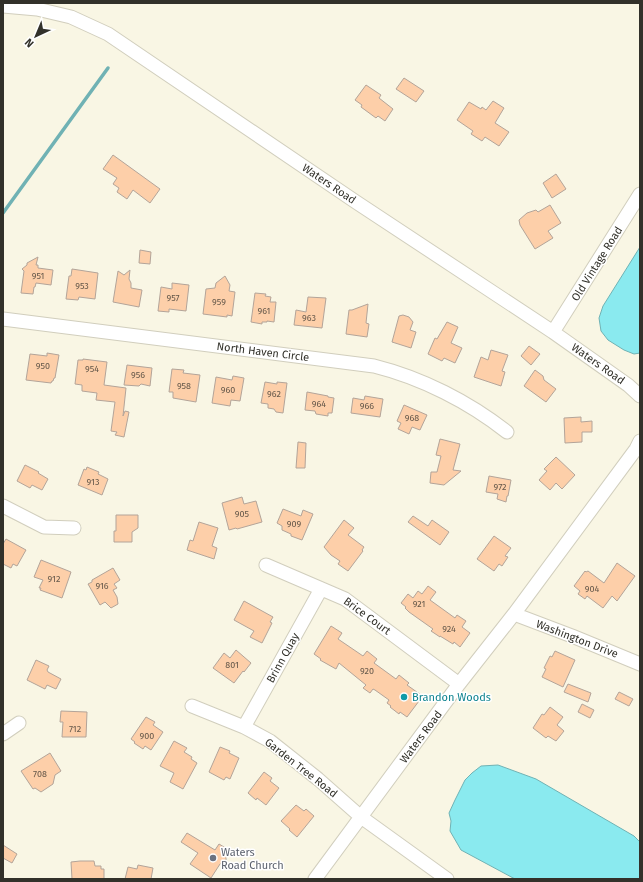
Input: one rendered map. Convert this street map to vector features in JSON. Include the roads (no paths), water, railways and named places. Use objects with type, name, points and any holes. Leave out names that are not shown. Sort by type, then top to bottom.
[{"type":"street","name":"Waters Road","points":[[3,6],[37,9],[71,17],[108,34],[356,202],[553,332],[628,384],[640,396]]},
{"type":"street","name":"Old Vintage Road","points":[[553,332],[640,194]]},
{"type":"street","name":"North Haven Circle","points":[[3,319],[374,366],[421,381],[444,392],[507,432]]},
{"type":"street","name":"Waters Road","points":[[315,879],[459,684],[514,614],[636,449],[640,441]]},
{"type":"street","points":[[3,506],[44,527],[74,528]]},
{"type":"street","name":"Brice Court","points":[[266,564],[346,599],[459,684]]},
{"type":"street","name":"Brinn Quay","points":[[244,727],[321,589]]},
{"type":"street","name":"Washington Drive","points":[[514,614],[640,664]]},
{"type":"street","name":"Garden Tree Road","points":[[192,706],[244,727],[270,742],[318,779],[361,817],[448,879]]},
{"type":"street","points":[[3,734],[19,723]]},
{"type":"water","points":[[640,247],[640,353],[634,354],[624,350],[608,340],[601,331],[599,318],[603,306]]},
{"type":"water","points":[[498,765],[536,779],[634,836],[640,842],[640,879],[515,879],[461,850],[450,831],[451,821],[449,813],[465,780],[472,773],[481,766]]},
{"type":"waterway","points":[[3,213],[108,68]]},
{"type":"place","name":"Brandon Woods","points":[[404,697]]},
{"type":"place","name":"Waters Road Church","points":[[213,858]]}]
